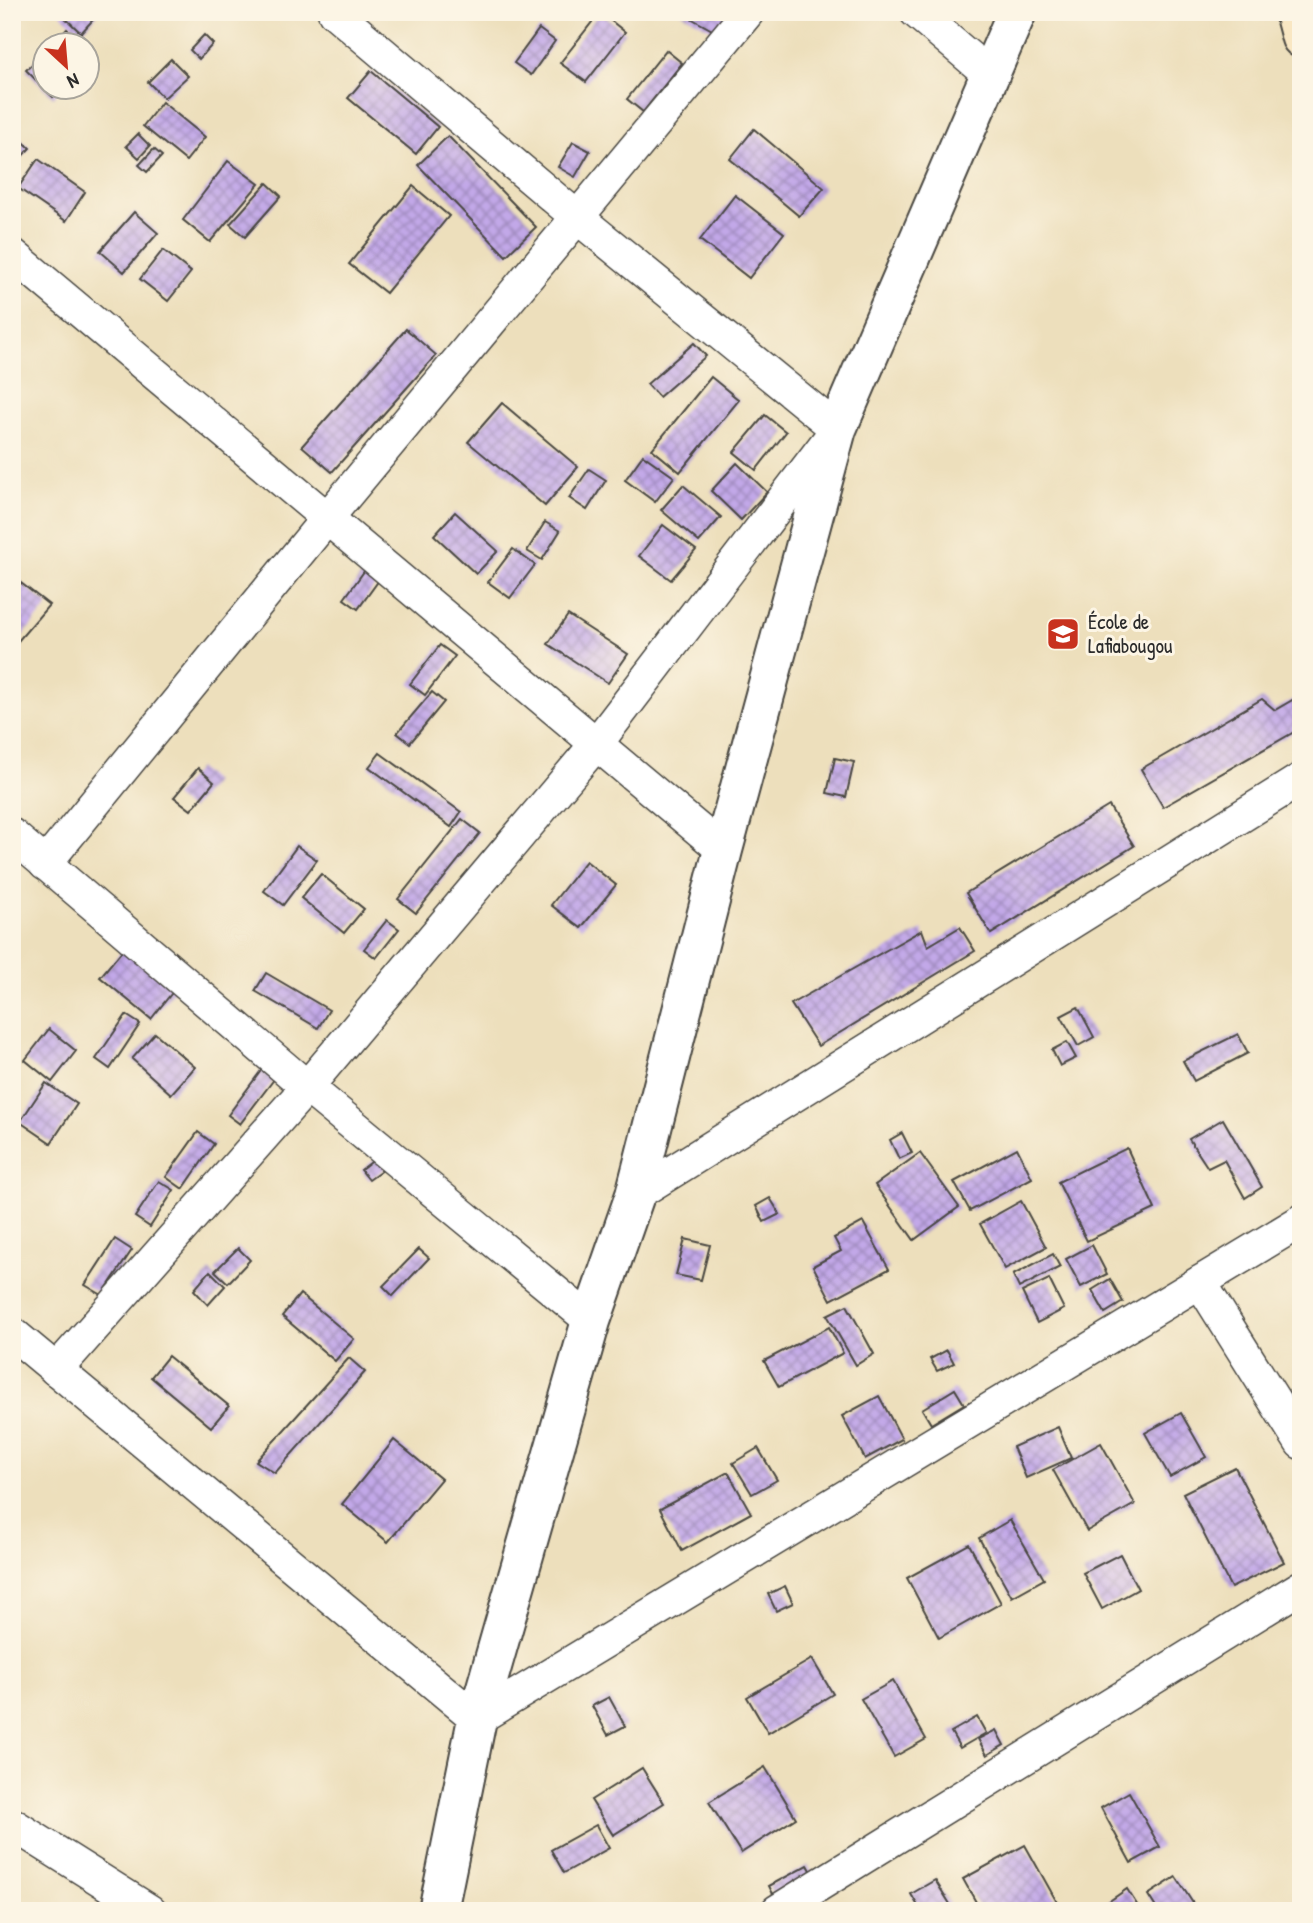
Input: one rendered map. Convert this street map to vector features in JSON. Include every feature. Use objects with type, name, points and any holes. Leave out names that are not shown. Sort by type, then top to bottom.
[{"type":"main road","points":[[1294,12],[1301,38]]},
{"type":"street","points":[[334,12],[578,218],[837,429]]},
{"type":"street","points":[[45,863],[328,517],[748,12]]},
{"type":"street","points":[[916,12],[989,74]]},
{"type":"street","points":[[439,1911],[477,1719],[591,1321],[635,1195],[723,850],[837,429],[1017,12]]},
{"type":"street","points":[[17,269],[328,517],[723,850]]},
{"type":"street","points":[[55,1370],[307,1087],[597,743],[837,429]]},
{"type":"street","points":[[635,1195],[1301,779]]},
{"type":"street","points":[[12,835],[307,1087],[591,1321]]},
{"type":"street","points":[[477,1719],[1301,1221]]},
{"type":"street","points":[[1200,1282],[1301,1443]]},
{"type":"street","points":[[12,1333],[477,1719]]},
{"type":"street","points":[[777,1911],[1301,1587]]},
{"type":"street","points":[[12,1824],[150,1911]]},
{"type":"building","points":[[62,12],[100,12],[82,32],[61,14]]},
{"type":"building","points":[[600,12],[625,32],[586,82],[560,63]]},
{"type":"building","points":[[680,12],[736,12],[723,36]]},
{"type":"building","points":[[539,29],[555,41],[531,75],[514,63]]},
{"type":"building","points":[[204,35],[213,44],[199,59],[190,50]]},
{"type":"building","points":[[666,50],[682,63],[643,112],[627,99]]},
{"type":"building","points":[[171,59],[188,76],[164,98],[148,82]]},
{"type":"building","points":[[32,64],[32,76],[26,70]]},
{"type":"building","points":[[371,71],[438,127],[416,154],[348,98]]},
{"type":"building","points":[[162,102],[205,137],[186,161],[143,126]]},
{"type":"building","points":[[754,129],[824,188],[799,216],[730,159]]},
{"type":"building","points":[[12,131],[30,148],[12,167]]},
{"type":"building","points":[[138,134],[150,146],[139,158],[126,146]]},
{"type":"building","points":[[448,136],[536,227],[506,256],[418,165]]},
{"type":"building","points":[[573,142],[590,151],[575,177],[558,167]]},
{"type":"building","points":[[154,149],[162,156],[147,172],[139,165]]},
{"type":"building","points":[[38,159],[85,192],[66,221],[18,188]]},
{"type":"building","points":[[228,161],[259,184],[210,242],[183,220]]},
{"type":"building","points":[[267,183],[281,196],[245,237],[230,224]]},
{"type":"building","points":[[413,186],[449,216],[386,293],[349,264]]},
{"type":"building","points":[[735,195],[784,233],[749,278],[700,240]]},
{"type":"building","points":[[134,212],[158,233],[124,272],[100,251]]},
{"type":"building","points":[[163,250],[191,272],[168,301],[140,279]]},
{"type":"building","points":[[406,329],[436,355],[332,472],[302,446]]},
{"type":"building","points":[[694,343],[706,356],[659,397],[647,384]]},
{"type":"building","points":[[711,377],[739,400],[680,472],[652,449]]},
{"type":"building","points":[[502,403],[578,467],[545,506],[468,442]]},
{"type":"building","points":[[765,415],[786,432],[756,470],[734,452]]},
{"type":"building","points":[[643,455],[674,477],[655,502],[625,480]]},
{"type":"building","points":[[737,463],[767,492],[741,520],[711,491]]},
{"type":"building","points":[[589,469],[606,480],[587,510],[569,498]]},
{"type":"building","points":[[683,485],[721,517],[699,542],[661,510]]},
{"type":"building","points":[[455,512],[498,551],[476,574],[434,535]]},
{"type":"building","points":[[545,522],[560,531],[542,560],[527,551]]},
{"type":"building","points":[[663,525],[696,550],[671,580],[639,556]]},
{"type":"building","points":[[513,549],[535,565],[510,598],[488,582]]},
{"type":"building","points":[[365,570],[379,580],[358,609],[344,599]]},
{"type":"building","points":[[12,576],[49,605],[12,648]]},
{"type":"building","points":[[568,615],[628,654],[608,683],[548,644]]},
{"type":"building","points":[[440,645],[455,656],[425,695],[410,684]]},
{"type":"building","points":[[432,692],[444,702],[410,743],[397,733]]},
{"type":"building","points":[[1301,695],[1301,728],[1163,807],[1141,769],[1262,699],[1275,710]]},
{"type":"building","points":[[380,753],[461,812],[451,827],[369,767]]},
{"type":"building","points":[[835,758],[854,762],[846,797],[827,793]]},
{"type":"building","points":[[198,768],[214,782],[191,810],[174,797]]},
{"type":"building","points":[[1109,806],[1134,846],[991,934],[966,893]]},
{"type":"building","points":[[462,819],[480,833],[416,913],[398,899]]},
{"type":"building","points":[[297,846],[317,860],[283,905],[264,891]]},
{"type":"building","points":[[586,861],[616,885],[581,928],[551,905]]},
{"type":"building","points":[[321,874],[364,909],[344,933],[301,898]]},
{"type":"building","points":[[387,920],[399,929],[376,958],[364,949]]},
{"type":"building","points":[[960,927],[975,951],[818,1046],[791,1004],[922,930],[928,946]]},
{"type":"building","points":[[125,947],[175,989],[151,1019],[100,977]]},
{"type":"building","points":[[266,973],[329,1010],[318,1028],[255,991]]},
{"type":"building","points":[[1078,1007],[1094,1037],[1078,1046],[1061,1016]]},
{"type":"building","points":[[126,1015],[140,1024],[110,1069],[96,1059]]},
{"type":"building","points":[[49,1029],[76,1051],[52,1082],[25,1060]]},
{"type":"building","points":[[155,1033],[195,1067],[171,1094],[132,1059]]},
{"type":"building","points":[[1238,1034],[1248,1053],[1194,1081],[1183,1061]]},
{"type":"building","points":[[1067,1042],[1076,1058],[1060,1066],[1052,1050]]},
{"type":"building","points":[[263,1068],[275,1078],[240,1124],[228,1115]]},
{"type":"building","points":[[46,1083],[77,1104],[51,1143],[20,1122]]},
{"type":"building","points":[[1223,1119],[1262,1187],[1245,1198],[1224,1160],[1208,1168],[1189,1139]]},
{"type":"building","points":[[198,1132],[214,1144],[183,1189],[166,1177]]},
{"type":"building","points":[[902,1133],[912,1153],[899,1159],[890,1140]]},
{"type":"building","points":[[1017,1148],[1032,1178],[970,1211],[954,1182]]},
{"type":"building","points":[[1127,1148],[1155,1209],[1087,1241],[1058,1182]]},
{"type":"building","points":[[920,1153],[959,1207],[914,1240],[875,1185]]},
{"type":"building","points":[[379,1156],[387,1167],[369,1180],[361,1170]]},
{"type":"building","points":[[159,1181],[174,1190],[150,1227],[135,1217]]},
{"type":"building","points":[[770,1198],[780,1214],[764,1222],[756,1206]]},
{"type":"building","points":[[1021,1201],[1046,1247],[1005,1269],[980,1224]]},
{"type":"building","points":[[863,1222],[889,1269],[831,1300],[813,1266],[841,1251],[834,1238]]},
{"type":"building","points":[[115,1239],[132,1250],[102,1295],[85,1285]]},
{"type":"building","points":[[685,1239],[710,1245],[701,1280],[676,1275]]},
{"type":"building","points":[[1092,1245],[1107,1274],[1081,1287],[1066,1259]]},
{"type":"building","points":[[238,1248],[250,1260],[228,1283],[215,1271]]},
{"type":"building","points":[[419,1249],[429,1258],[393,1296],[383,1286]]},
{"type":"building","points":[[1053,1254],[1060,1267],[1019,1288],[1013,1275]]},
{"type":"building","points":[[210,1271],[225,1286],[208,1305],[194,1290]]},
{"type":"building","points":[[1049,1279],[1064,1309],[1037,1323],[1022,1292]]},
{"type":"building","points":[[1110,1279],[1123,1302],[1105,1313],[1092,1290]]},
{"type":"building","points":[[300,1294],[354,1339],[335,1361],[282,1316]]},
{"type":"building","points":[[847,1305],[874,1354],[856,1365],[827,1315]]},
{"type":"building","points":[[829,1327],[843,1353],[779,1387],[764,1361]]},
{"type":"building","points":[[947,1350],[954,1363],[937,1371],[930,1359]]},
{"type":"building","points":[[168,1356],[229,1406],[211,1427],[151,1377]]},
{"type":"building","points":[[349,1358],[365,1372],[275,1473],[256,1461]]},
{"type":"building","points":[[955,1389],[964,1404],[931,1424],[922,1409]]},
{"type":"building","points":[[879,1396],[902,1439],[865,1459],[842,1416]]},
{"type":"building","points":[[1181,1413],[1206,1457],[1170,1477],[1145,1433]]},
{"type":"building","points":[[1058,1427],[1071,1458],[1026,1478],[1013,1447]]},
{"type":"building","points":[[394,1440],[441,1479],[388,1542],[342,1504]]},
{"type":"building","points":[[1101,1443],[1135,1504],[1087,1531],[1053,1470]]},
{"type":"building","points":[[758,1448],[777,1480],[752,1494],[733,1463]]},
{"type":"building","points":[[1235,1467],[1284,1562],[1231,1588],[1183,1493]]},
{"type":"building","points":[[728,1472],[751,1513],[682,1551],[660,1509]]},
{"type":"building","points":[[1010,1520],[1044,1579],[1012,1597],[979,1538]]},
{"type":"building","points":[[969,1544],[1001,1603],[939,1638],[907,1578]]},
{"type":"building","points":[[1120,1554],[1138,1589],[1102,1609],[1083,1573]]},
{"type":"building","points":[[785,1586],[793,1603],[776,1611],[768,1594]]},
{"type":"building","points":[[812,1659],[833,1694],[768,1733],[747,1697]]},
{"type":"building","points":[[893,1681],[926,1739],[894,1757],[861,1699]]},
{"type":"building","points":[[609,1697],[625,1726],[608,1735],[592,1706]]},
{"type":"building","points":[[977,1717],[986,1733],[960,1748],[951,1732]]},
{"type":"building","points":[[996,1730],[1004,1745],[987,1755],[978,1739]]},
{"type":"building","points":[[765,1767],[796,1818],[741,1853],[709,1802]]},
{"type":"building","points":[[642,1768],[664,1803],[613,1835],[591,1800]]},
{"type":"building","points":[[1129,1792],[1160,1847],[1131,1863],[1101,1808]]},
{"type":"building","points":[[596,1825],[609,1848],[564,1873],[551,1850]]},
{"type":"building","points":[[1025,1845],[1058,1904],[1045,1911],[981,1911],[963,1879]]},
{"type":"building","points":[[808,1865],[816,1879],[776,1900],[769,1886]]},
{"type":"building","points":[[1176,1877],[1198,1911],[1158,1911],[1148,1895]]},
{"type":"building","points":[[935,1880],[950,1904],[939,1911],[921,1911],[911,1894]]},
{"type":"building","points":[[1127,1889],[1141,1911],[1095,1911]]},
{"type":"place","name":"École de Lafiabougou","points":[[1063,634]]}]
